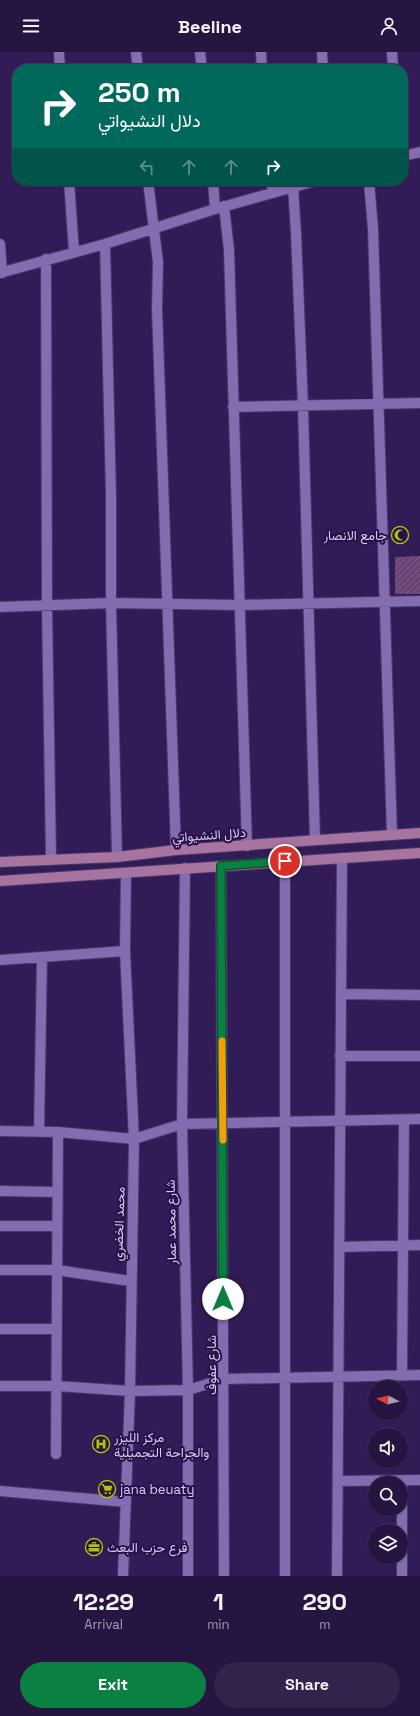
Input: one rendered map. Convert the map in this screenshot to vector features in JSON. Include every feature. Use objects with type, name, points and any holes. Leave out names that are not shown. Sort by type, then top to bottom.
[{"type":"main road","name":"دلال النشيواتي","points":[[0,862],[121,856],[176,850],[420,833]]},
{"type":"main road","points":[[0,881],[420,853]]},
{"type":"main road","points":[[121,856],[126,873]]},
{"type":"street","points":[[59,52],[60,64]]},
{"type":"street","points":[[136,52],[137,64]]},
{"type":"street","points":[[200,52],[201,64]]},
{"type":"street","points":[[261,52],[262,64]]},
{"type":"street","points":[[322,52],[323,64]]},
{"type":"street","points":[[392,52],[393,64]]},
{"type":"street","points":[[408,155],[420,152]]},
{"type":"street","points":[[69,186],[74,252]]},
{"type":"street","points":[[149,186],[158,262],[157,309],[176,850]]},
{"type":"street","points":[[214,186],[229,250],[247,846]]},
{"type":"street","points":[[272,186],[273,193]]},
{"type":"street","points":[[0,244],[1,273],[46,259],[105,244],[220,207],[296,186]]},
{"type":"street","points":[[369,186],[373,229],[386,602],[392,834]]},
{"type":"street","points":[[292,187],[296,233],[303,406],[315,840]]},
{"type":"street","points":[[105,244],[111,495],[111,603],[121,856]]},
{"type":"street","points":[[46,259],[47,606],[51,859]]},
{"type":"street","points":[[233,407],[420,403]]},
{"type":"street","points":[[0,607],[111,603],[239,605],[420,601]]},
{"type":"street","points":[[337,1576],[342,858]]},
{"type":"street","points":[[285,861],[285,1576]]},
{"type":"street","name":"شارع عفوف","points":[[221,866],[224,1576]]},
{"type":"street","name":"شارع محمد عمار","points":[[184,868],[182,1124],[188,1390],[188,1576]]},
{"type":"street","name":"محمد الخضري","points":[[124,1576],[130,1391],[130,1281],[134,1139],[125,951],[126,873]]},
{"type":"street","points":[[0,960],[125,951]]},
{"type":"street","points":[[39,1132],[42,957]]},
{"type":"street","points":[[341,994],[420,995]]},
{"type":"street","points":[[340,1056],[420,1056]]},
{"type":"street","points":[[0,1131],[58,1132],[134,1139],[182,1124],[420,1119]]},
{"type":"street","points":[[402,1375],[404,1120]]},
{"type":"street","points":[[56,1454],[58,1132]]},
{"type":"street","points":[[0,1191],[57,1192]]},
{"type":"street","points":[[0,1226],[57,1226]]},
{"type":"street","points":[[339,1248],[420,1245]]},
{"type":"street","points":[[0,1270],[57,1270],[130,1281]]},
{"type":"street","points":[[0,1329],[56,1329]]},
{"type":"street","points":[[0,1386],[57,1386],[130,1391],[188,1390],[224,1379],[420,1375]]},
{"type":"street","points":[[408,1480],[420,1480]]},
{"type":"street","points":[[338,1481],[368,1481]]},
{"type":"street","points":[[0,1491],[126,1502]]},
{"type":"street","points":[[402,1516],[402,1576]]},
{"type":"building","points":[[420,556],[420,594],[395,594],[395,557]]},
{"type":"slow traffic","points":[[222,1041],[223,1140]]},
{"type":"place","name":"جامع الانصار","points":[[400,535]]},
{"type":"place","name":"مركز الليزر والجراحة التجميلية","points":[[101,1444]]},
{"type":"place","name":"jana beuaty","points":[[107,1489]]},
{"type":"place","name":"فرع حزب البعث","points":[[94,1547]]},
{"type":"route","points":[[223,1299],[221,866],[285,861]]}]
